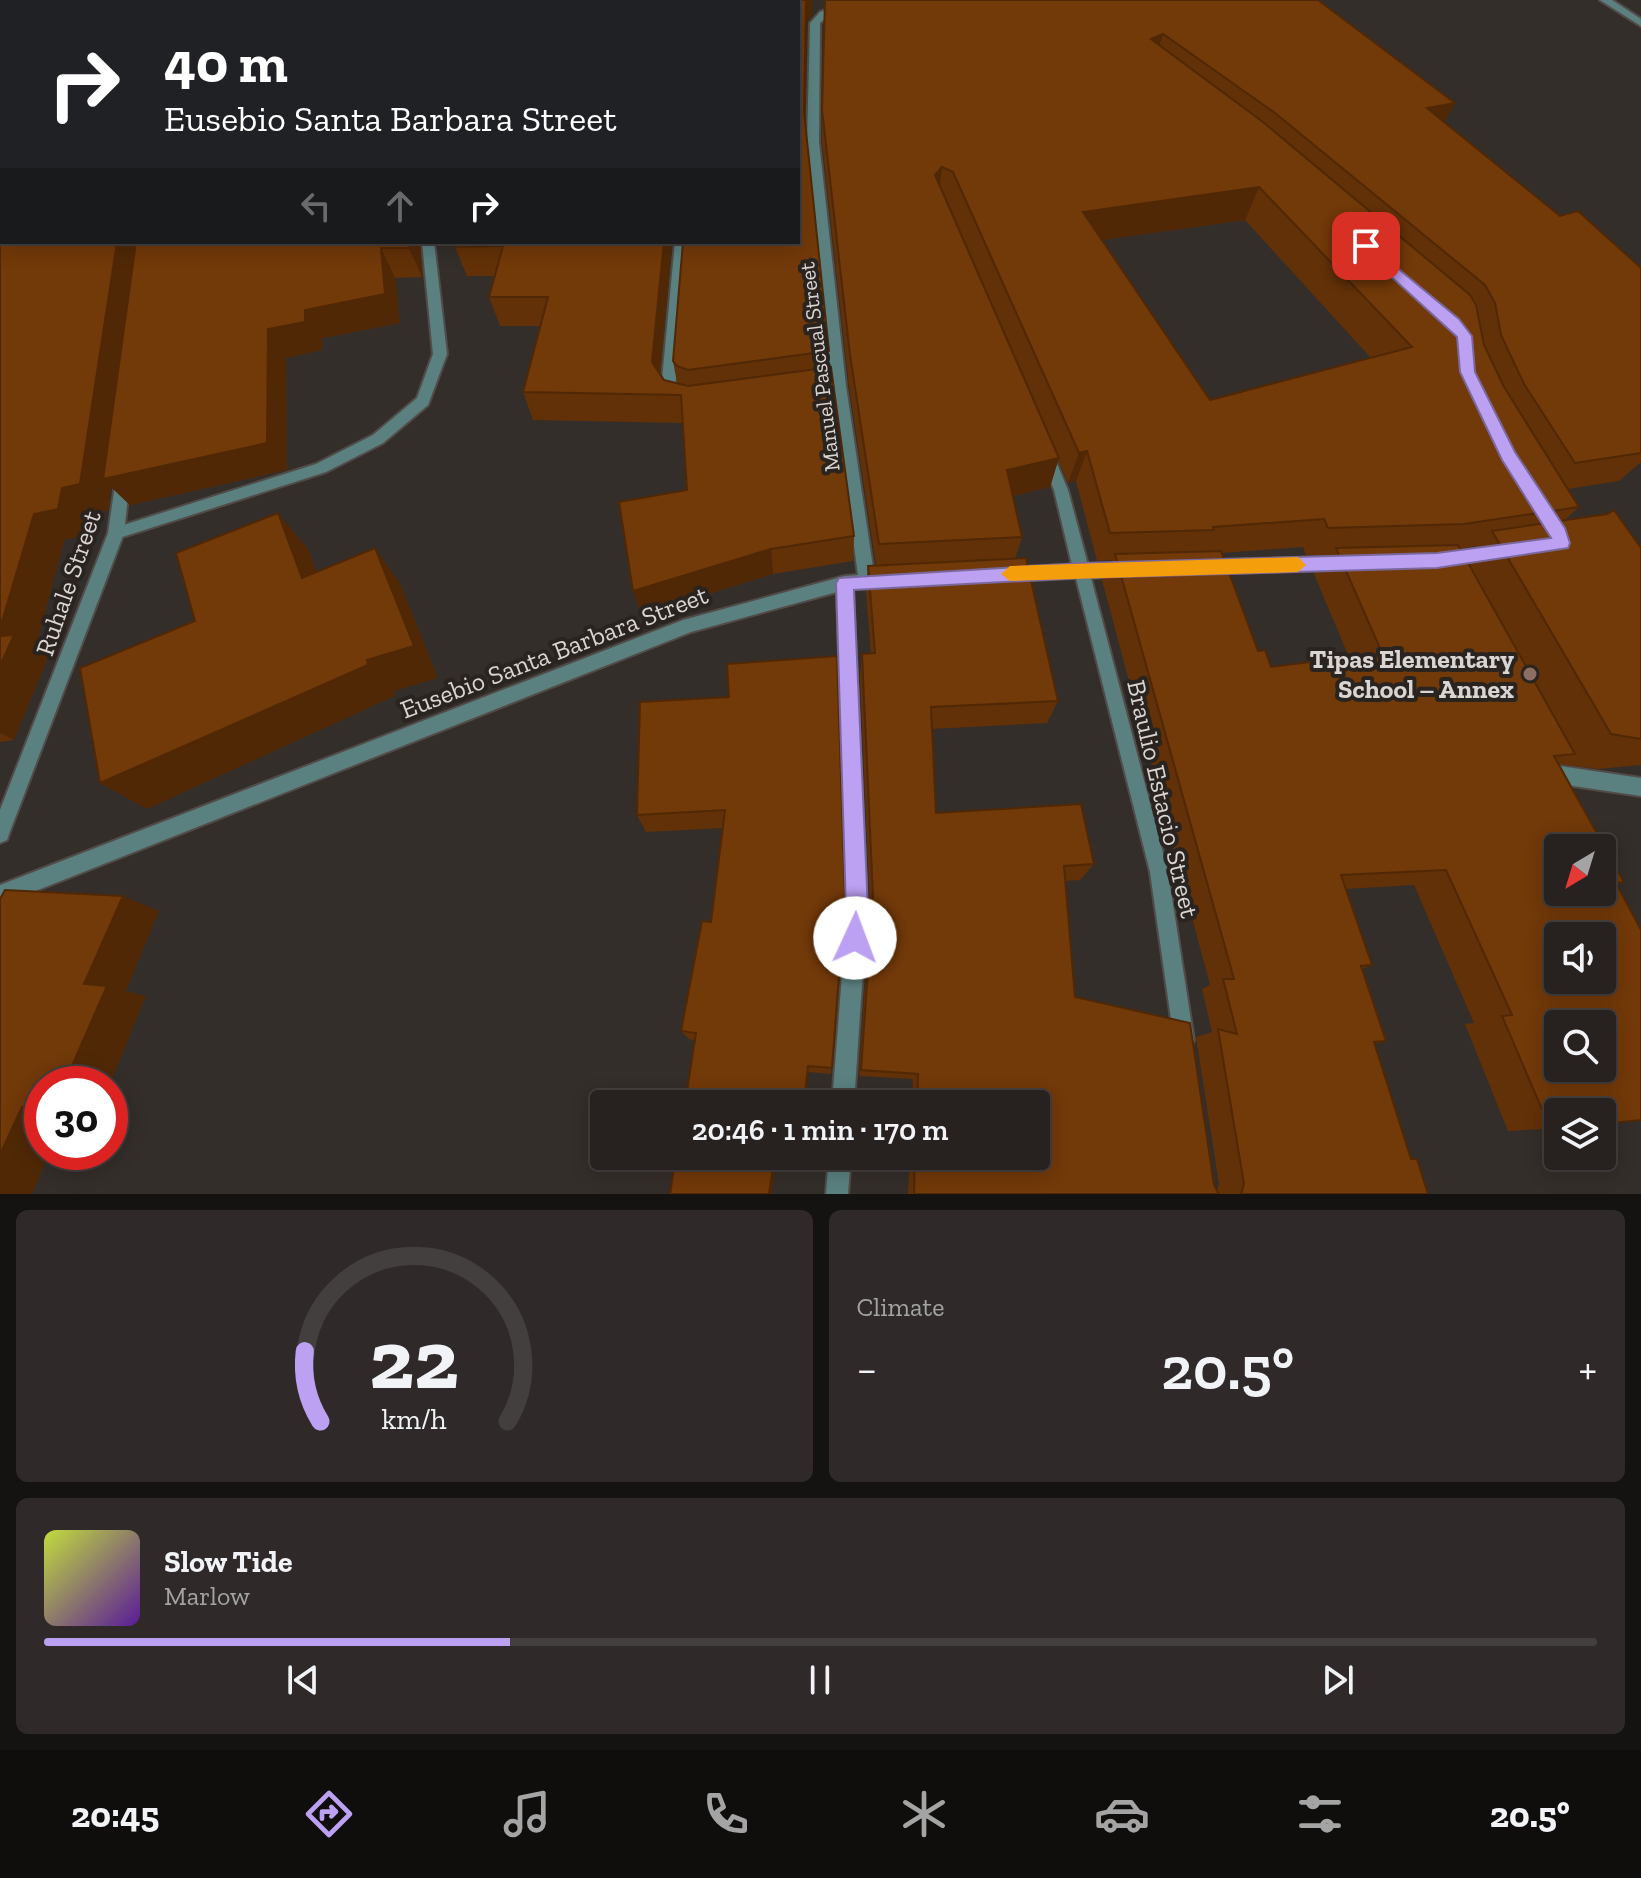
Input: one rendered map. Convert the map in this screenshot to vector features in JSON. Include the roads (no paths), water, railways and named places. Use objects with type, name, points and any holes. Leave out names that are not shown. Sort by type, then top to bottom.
[{"type":"street","points":[[1605,0],[1641,23]]},
{"type":"street","name":"Manuel Pascual Street","points":[[853,9],[828,11],[819,15],[815,23],[813,142],[832,387],[867,580]]},
{"type":"street","points":[[116,533],[321,468],[378,439],[423,401],[440,354],[428,244]]},
{"type":"street","points":[[681,244],[668,390],[675,401],[683,404]]},
{"type":"street","name":"Braulio Estacio Street","points":[[1043,448],[1061,490],[1159,872],[1186,1059]]},
{"type":"street","name":"Ruhale Street","points":[[0,834],[116,533],[126,456]]},
{"type":"street","points":[[1189,568],[1360,563]]},
{"type":"street","points":[[989,575],[1143,569]]},
{"type":"street","name":"Eusebio Santa Barbara Street","points":[[0,895],[689,625],[845,583],[898,579]]},
{"type":"street","points":[[844,1090],[857,910],[845,583]]},
{"type":"street","points":[[1566,798],[1549,767],[1641,787]]},
{"type":"street","points":[[837,1194],[839,1170]]},
{"type":"place","name":"Tipas Elementary School – Annex","points":[[1530,674]]}]
